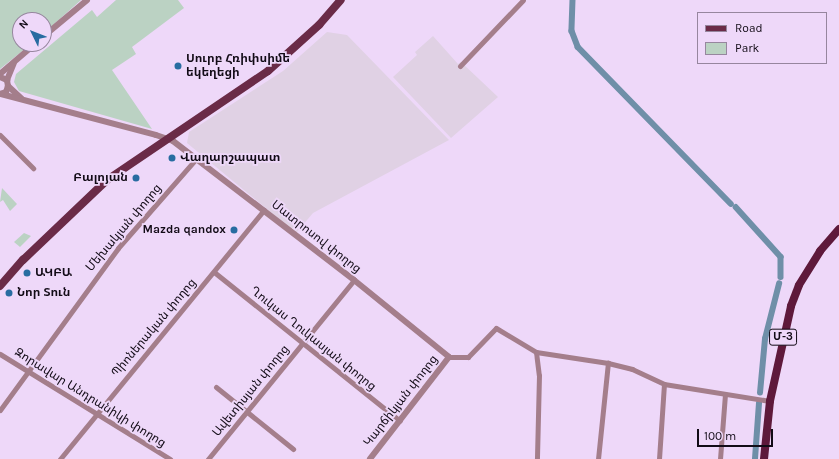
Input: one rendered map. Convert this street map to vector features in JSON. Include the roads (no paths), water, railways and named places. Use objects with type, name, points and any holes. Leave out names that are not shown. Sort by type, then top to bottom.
[{"type":"highway","name":"Մ-3","points":[[764,459],[770,401],[791,306],[799,285],[820,251],[839,229]]},
{"type":"main road","points":[[329,15],[340,0]]},
{"type":"main road","points":[[0,286],[23,260],[107,180],[268,71],[347,0]]},
{"type":"street","points":[[52,29],[87,0]]},
{"type":"street","points":[[460,66],[523,0]]},
{"type":"street","points":[[22,99],[0,76],[25,52]]},
{"type":"street","points":[[0,94],[6,92],[7,83],[14,61]]},
{"type":"street","name":"Մատրոսով փողոց","points":[[0,94],[166,139],[196,159],[264,210],[449,357]]},
{"type":"street","points":[[0,135],[33,168]]},
{"type":"street","name":"Մեխակյան փողոց","points":[[0,410],[118,248],[196,159]]},
{"type":"street","name":"Պիոներական փողոց","points":[[60,459],[264,210]]},
{"type":"street","name":"Ղուկաս Ղուկասյան փողոց","points":[[214,272],[400,421]]},
{"type":"street","name":"Ավետիսյան փողոց","points":[[208,459],[354,280]]},
{"type":"street","points":[[449,357],[468,357],[496,328],[536,352],[608,363],[632,369],[664,384],[770,401]]},
{"type":"street","points":[[536,352],[539,375],[537,459]]},
{"type":"street","name":"Զորավար Անդրանիկի փողոց","points":[[0,354],[98,413],[170,459]]},
{"type":"street","name":"Կարճիկյան փողոց","points":[[370,459],[449,357]]},
{"type":"street","points":[[598,459],[608,363]]},
{"type":"street","points":[[659,459],[664,384]]},
{"type":"street","points":[[216,387],[248,411],[293,449]]},
{"type":"street","points":[[720,459],[725,394]]},
{"type":"waterway","points":[[573,0],[572,31],[578,47],[731,204]]},
{"type":"waterway","points":[[736,207],[781,257],[781,277]]},
{"type":"waterway","points":[[760,393],[765,339],[779,284]]},
{"type":"waterway","points":[[755,459],[759,403]]},
{"type":"place","name":"Սուրբ Հռիփսիմե եկեղեցի","points":[[178,66]]},
{"type":"place","name":"Վաղարշապատ","points":[[172,158]]},
{"type":"place","name":"Բալոյան","points":[[136,178]]},
{"type":"place","name":"Mazda qandox","points":[[234,230]]},
{"type":"place","name":"ԱԿԲԱ","points":[[27,273]]},
{"type":"place","name":"Նոր Տուն","points":[[9,293]]}]
